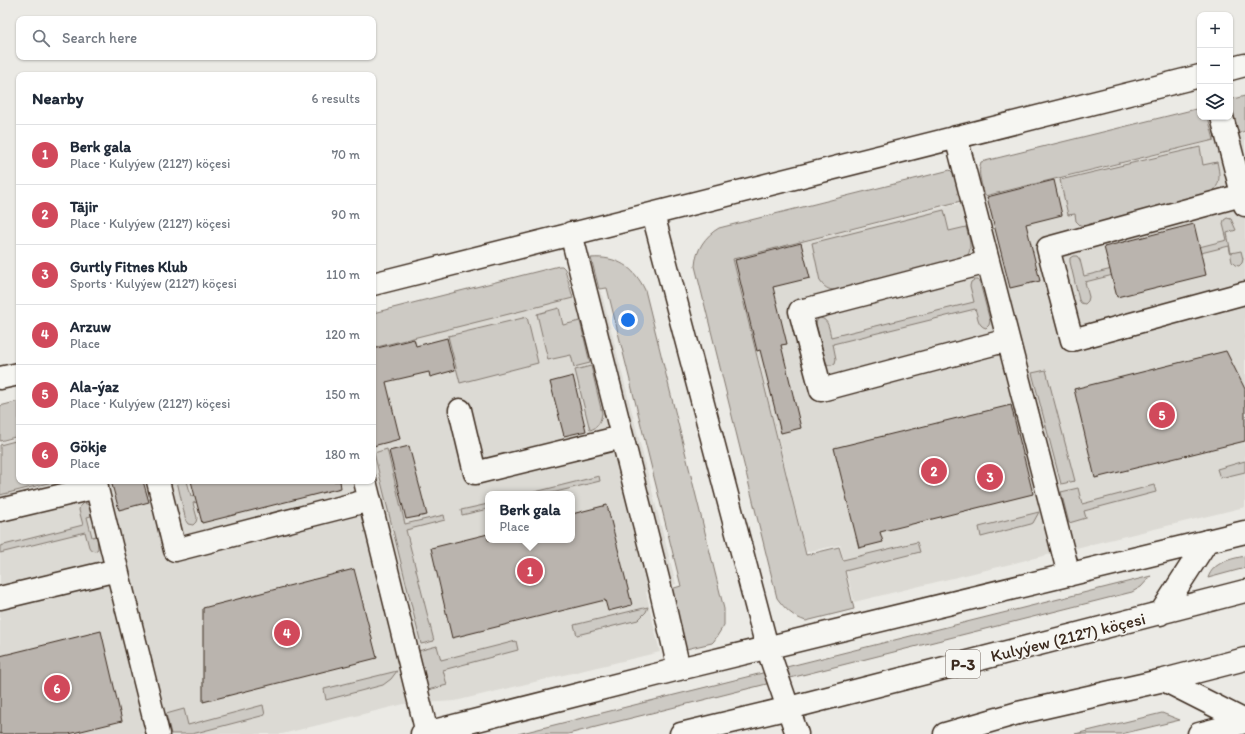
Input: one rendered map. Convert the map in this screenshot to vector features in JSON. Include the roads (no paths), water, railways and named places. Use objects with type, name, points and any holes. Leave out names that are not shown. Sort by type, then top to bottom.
[{"type":"main road","points":[[1233,68],[1245,65]]},
{"type":"main road","points":[[376,283],[1197,77]]},
{"type":"main road","points":[[1223,120],[1244,200],[1048,248],[1072,340],[1245,293]]},
{"type":"main road","points":[[956,137],[1069,575]]},
{"type":"main road","points":[[653,214],[767,648],[797,734]]},
{"type":"main road","points":[[571,233],[660,587],[679,669]]},
{"type":"main road","points":[[988,262],[800,311],[821,390],[1008,340]]},
{"type":"main road","points":[[0,378],[16,375]]},
{"type":"main road","points":[[460,410],[475,473],[622,438]]},
{"type":"main road","points":[[0,510],[96,484],[158,734]]},
{"type":"main road","points":[[159,484],[175,550],[367,491],[424,733],[679,669],[1245,532]]},
{"type":"main road","points":[[1160,614],[1207,541]]},
{"type":"main road","points":[[0,598],[117,570]]},
{"type":"main road","name":"Kulyýew (2127) köçesi","points":[[681,734],[1160,614],[1245,591]]},
{"type":"main road","points":[[945,734],[1018,713],[1164,680],[1245,658]]},
{"type":"main road","points":[[1164,680],[1245,722]]},
{"type":"main road","points":[[1199,734],[1245,722]]},
{"type":"place","name":"Ala-ýaz","points":[[1162,415]]},
{"type":"place","name":"Täjir","points":[[934,471]]},
{"type":"place","name":"Gurtly Fitnes Klub","points":[[990,477]]},
{"type":"place","name":"Berk gala","points":[[530,571]]},
{"type":"place","name":"Arzuw","points":[[287,633]]},
{"type":"place","name":"Gökje","points":[[57,688]]}]
